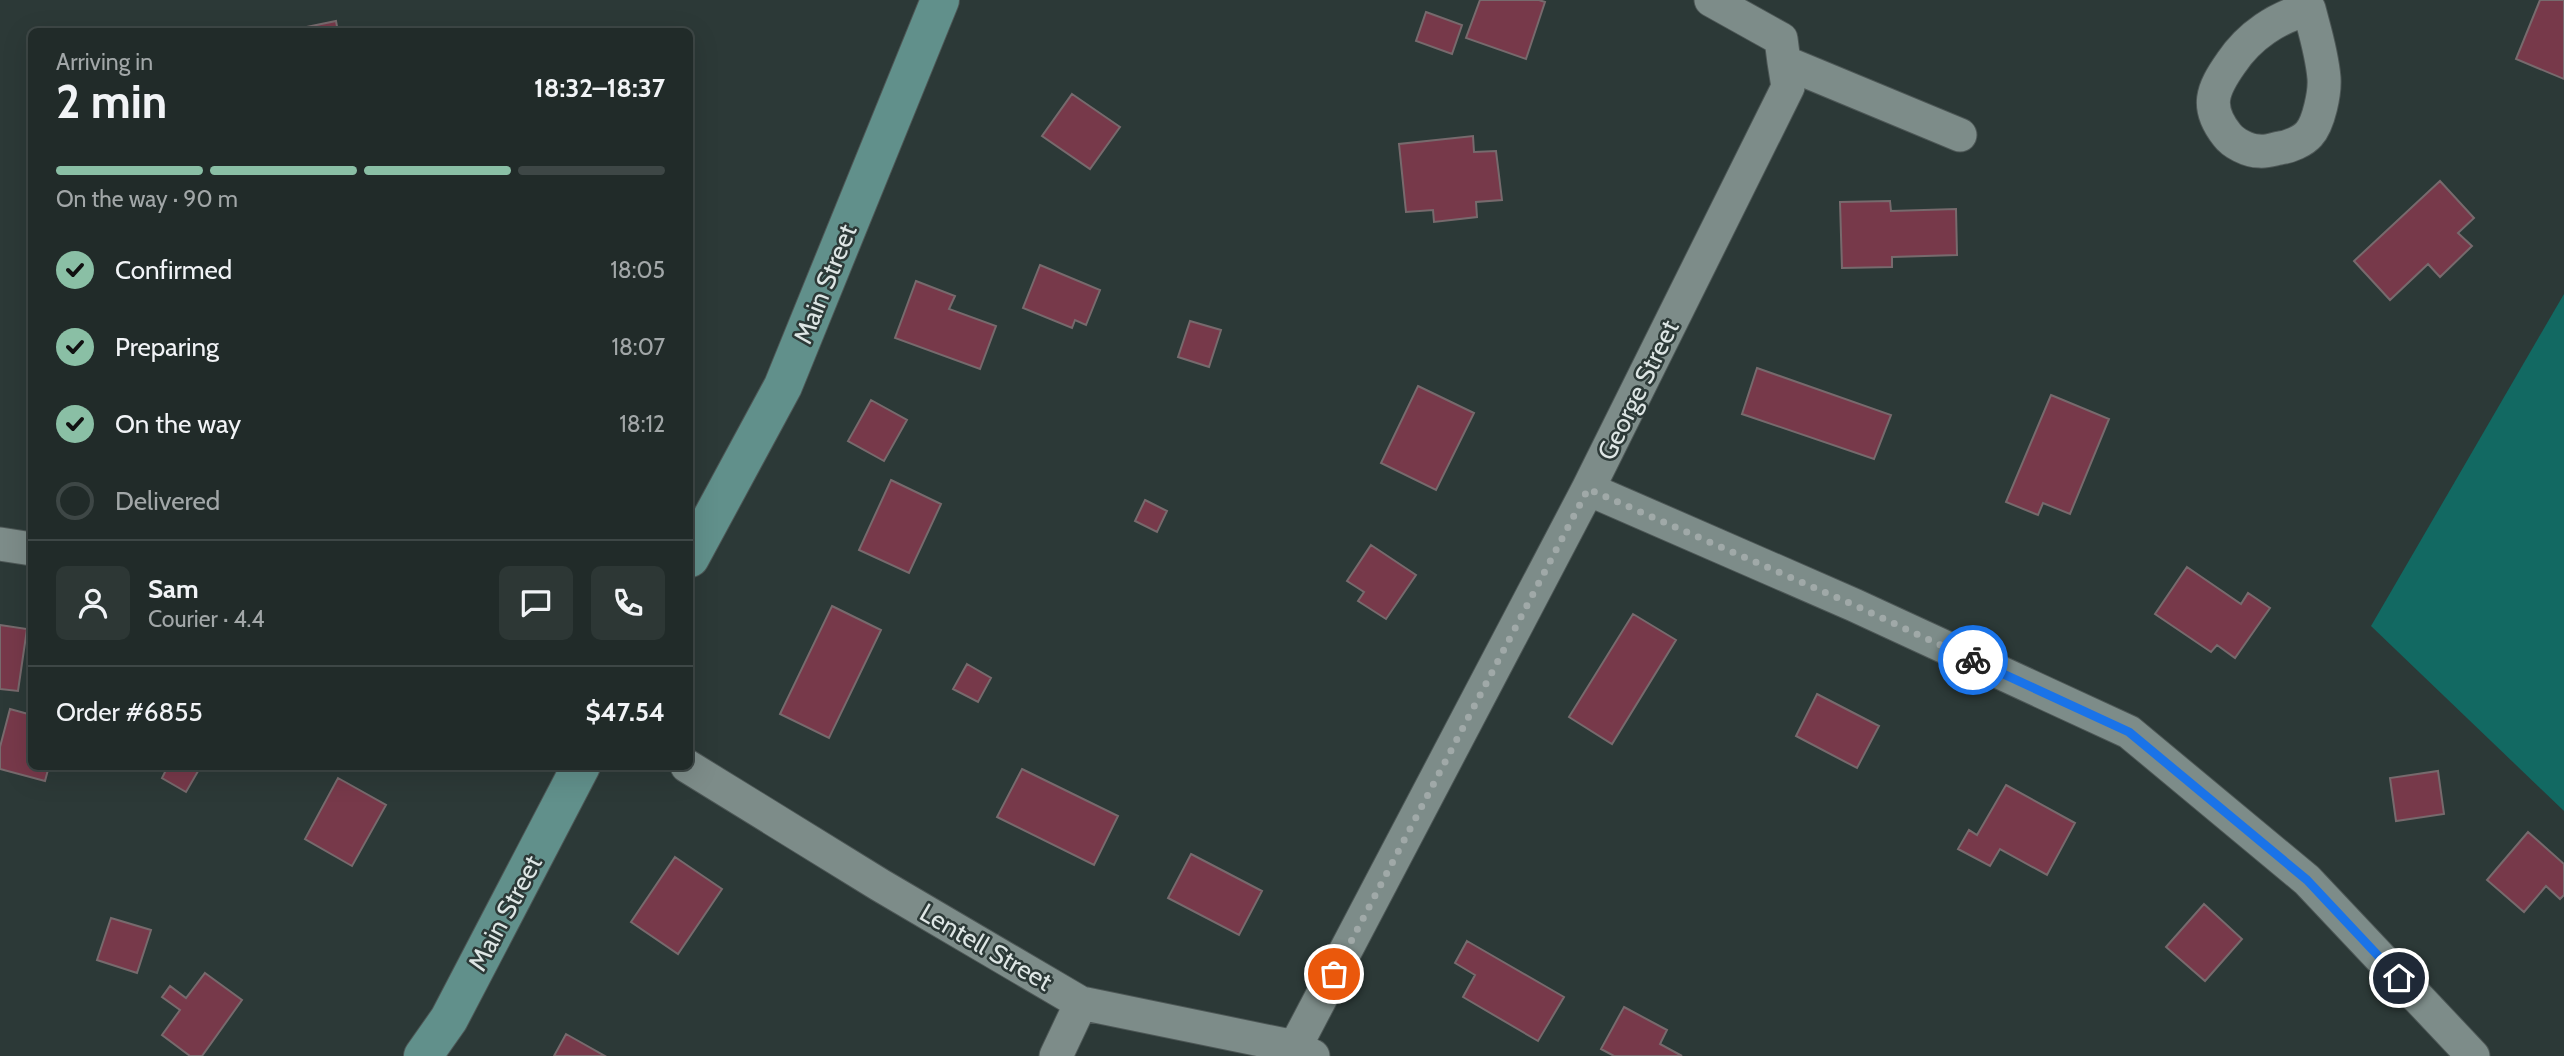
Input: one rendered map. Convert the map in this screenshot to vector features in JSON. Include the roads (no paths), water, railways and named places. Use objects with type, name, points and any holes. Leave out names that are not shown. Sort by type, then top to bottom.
[{"type":"main road","name":"Main Street","points":[[693,552],[783,386],[940,0]]},
{"type":"main road","name":"Main Street","points":[[423,1056],[449,1019],[579,770]]},
{"type":"street","points":[[1711,0],[1781,39],[1784,62],[1960,135]]},
{"type":"street","name":"George Street","points":[[1304,1052],[1788,87],[1784,62]]},
{"type":"street","points":[[1588,489],[1854,605],[2129,732],[2307,880],[2473,1056]]},
{"type":"street","points":[[0,544],[28,548]]},
{"type":"street","name":"Lentell Street","points":[[693,770],[880,885],[1081,1003],[1304,1052]]},
{"type":"street","points":[[1056,1056],[1081,1003]]}]
